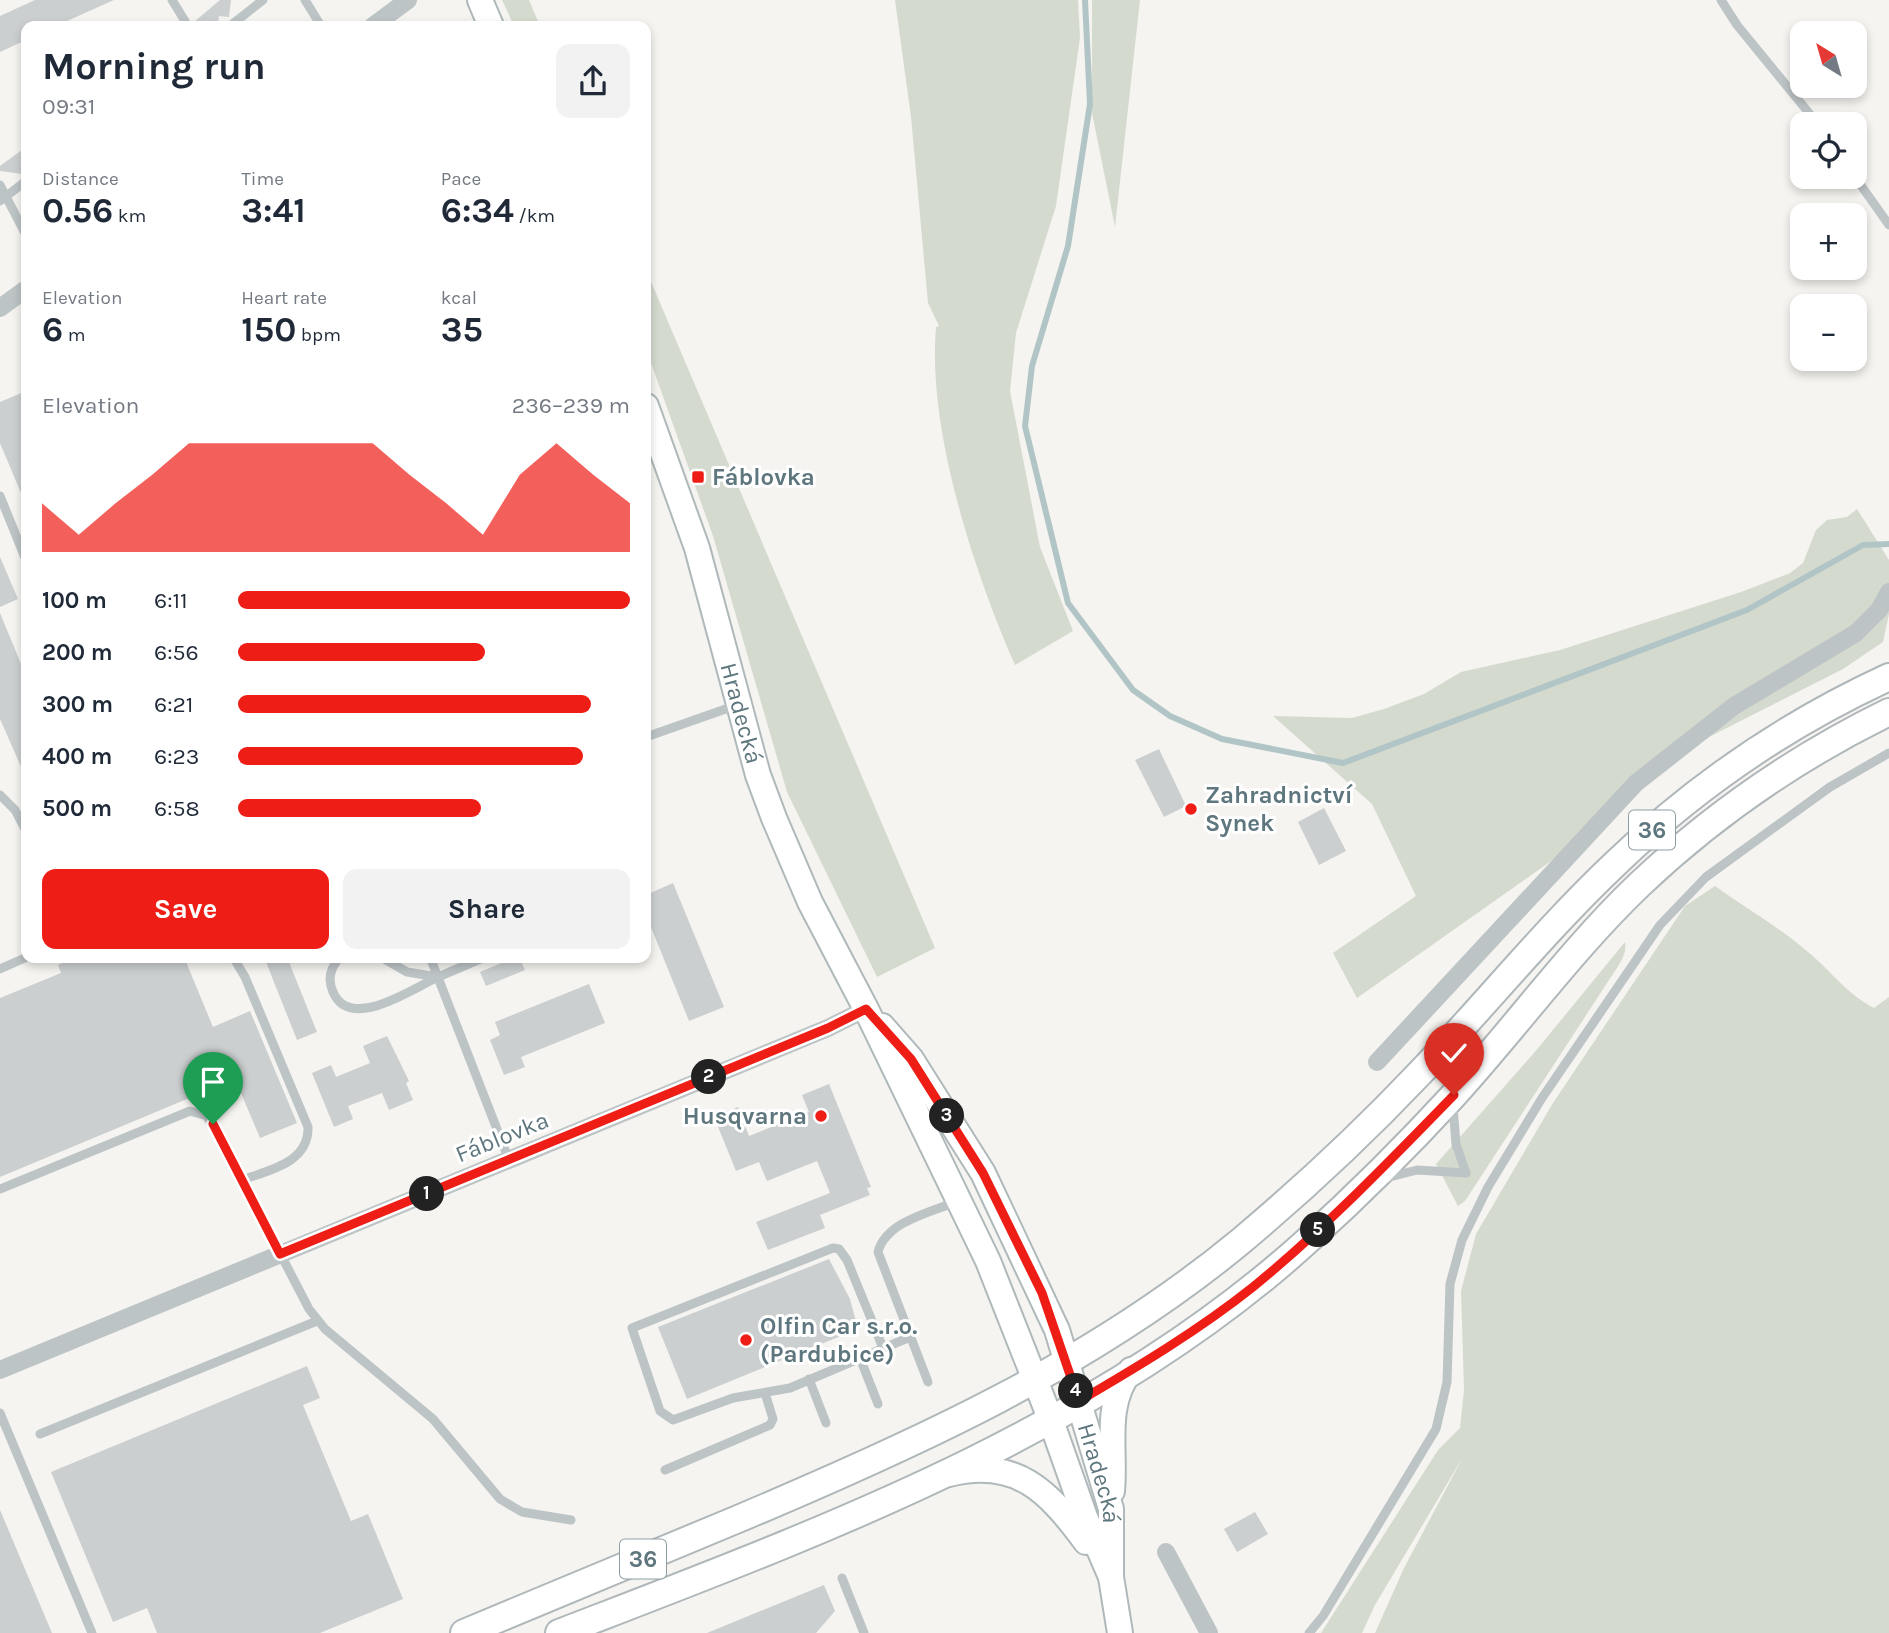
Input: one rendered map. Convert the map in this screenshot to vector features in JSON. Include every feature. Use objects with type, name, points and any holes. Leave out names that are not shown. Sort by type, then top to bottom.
[{"type":"main road","points":[[480,0],[489,21]]},
{"type":"main road","name":"Hradecká","points":[[651,422],[697,548],[758,775],[778,829],[810,902],[960,1200],[1005,1300],[1084,1517],[1111,1577]]},
{"type":"main road","name":"36","points":[[464,1633],[883,1457],[956,1423],[1036,1380],[1170,1296],[1239,1242],[1329,1162],[1415,1078],[1577,901],[1655,827],[1761,748],[1889,677]]},
{"type":"main road","name":"36","points":[[559,1633],[841,1521],[944,1475],[1050,1418],[1131,1370],[1250,1289],[1364,1187],[1454,1095],[1601,923],[1676,852],[1779,775],[1889,712]]},
{"type":"main road","name":"Hradecká","points":[[866,1009],[911,1059],[983,1173],[1042,1293],[1067,1361],[1111,1509],[1111,1577],[1120,1633]]},
{"type":"main road","points":[[1111,1509],[1114,1472],[1112,1411],[1118,1390],[1131,1370]]},
{"type":"main road","points":[[944,1475],[968,1470],[993,1470],[1037,1486],[1058,1504],[1111,1577]]},
{"type":"street","points":[[380,21],[408,0]]},
{"type":"street","points":[[0,309],[21,293]]},
{"type":"street","points":[[1377,1062],[1636,783],[1734,706],[1856,633],[1879,610],[1889,592]]},
{"type":"street","name":"Fáblovka","points":[[0,1370],[828,1028],[866,1009]]},
{"type":"street","points":[[1166,1552],[1209,1633]]},
{"type":"lane","points":[[172,0],[185,21]]},
{"type":"lane","points":[[236,21],[263,0]]},
{"type":"lane","points":[[304,0],[318,21]]},
{"type":"lane","points":[[1721,0],[1737,25],[1808,112]]},
{"type":"lane","points":[[0,185],[3,198],[21,227]]},
{"type":"lane","points":[[3,198],[21,185]]},
{"type":"lane","points":[[1864,189],[1889,225]]},
{"type":"lane","points":[[0,496],[21,548]]},
{"type":"lane","points":[[651,735],[739,705]]},
{"type":"lane","points":[[1309,1633],[1323,1616],[1436,1429],[1447,1382],[1450,1284],[1462,1240],[1498,1169],[1542,1098],[1660,925],[1706,877],[1830,787],[1889,753]]},
{"type":"lane","points":[[0,795],[15,810],[21,821]]},
{"type":"lane","points":[[0,969],[21,960]]},
{"type":"lane","points":[[237,963],[245,977],[308,1128],[308,1137],[302,1153],[283,1164],[242,1180]]},
{"type":"lane","points":[[336,963],[330,982],[335,996],[351,1009],[372,1008],[471,963]]},
{"type":"lane","points":[[393,963],[416,975],[438,977]]},
{"type":"lane","points":[[432,963],[509,1160]]},
{"type":"lane","points":[[1364,1187],[1417,1170],[1466,1173],[1453,1129],[1454,1095]]},
{"type":"lane","points":[[0,1189],[190,1111],[207,1116],[317,1321],[433,1419],[500,1499],[522,1512],[571,1520]]},
{"type":"lane","points":[[928,1382],[880,1265],[880,1245],[891,1231],[960,1200]]},
{"type":"lane","points":[[883,1348],[847,1259],[839,1249],[834,1248],[632,1328],[660,1411],[668,1419],[679,1419],[733,1398],[783,1390],[910,1338]]},
{"type":"lane","points":[[40,1434],[317,1321]]},
{"type":"lane","points":[[860,1358],[878,1404]]},
{"type":"lane","points":[[809,1380],[827,1423]]},
{"type":"lane","points":[[665,1469],[770,1425],[773,1419],[765,1393]]},
{"type":"lane","points":[[0,1413],[92,1633]]},
{"type":"lane","points":[[842,1578],[861,1632]]},
{"type":"shaded area","points":[[502,0],[529,0],[538,21],[512,21]]},
{"type":"shaded area","points":[[895,0],[1078,0],[1080,38],[1056,206],[1016,333],[1010,391],[1040,547],[1073,631],[1015,665],[984,587],[946,454],[935,367],[936,327],[939,326],[928,303],[911,117]]},
{"type":"shaded area","points":[[1092,0],[1140,0],[1115,227],[1092,113]]},
{"type":"shaded area","points":[[651,282],[935,948],[877,977],[787,792],[713,536],[651,363]]},
{"type":"shaded area","points":[[1857,509],[1889,560],[1889,614],[1883,642],[1843,669],[1701,741],[1571,847],[1357,998],[1333,953],[1416,896],[1372,804],[1273,716],[1352,718],[1424,694],[1461,672],[1560,650],[1741,592],[1790,573],[1803,563],[1816,530],[1827,520],[1847,517]]},
{"type":"shaded area","points":[[1715,886],[1797,943],[1864,1002],[1874,1008],[1889,997],[1889,1633],[1375,1633],[1404,1568],[1463,1457],[1375,1605],[1362,1633],[1321,1633],[1438,1450],[1460,1428],[1464,1390],[1461,1291],[1476,1234],[1553,1103],[1685,906]]},
{"type":"shaded area","points":[[1625,942],[1625,952],[1618,967],[1465,1201],[1458,1206],[1436,1164],[1534,1053]]},
{"type":"building","points":[[35,0],[114,0],[67,21],[21,21],[21,42],[0,52],[0,16]]},
{"type":"building","points":[[220,0],[231,0],[229,17],[219,16],[218,21],[195,21]]},
{"type":"building","points":[[21,151],[21,174],[0,171],[0,166]]},
{"type":"building","points":[[21,393],[21,493],[0,443],[0,402]]},
{"type":"building","points":[[0,557],[18,599],[0,607]]},
{"type":"building","points":[[0,613],[21,664],[21,767],[0,719]]},
{"type":"building","points":[[1159,749],[1186,806],[1164,817],[1135,760]]},
{"type":"building","points":[[1324,808],[1346,851],[1319,865],[1298,822]]},
{"type":"building","points":[[673,883],[724,1007],[689,1021],[651,927],[651,893]]},
{"type":"building","points":[[186,963],[213,1027],[250,1011],[297,1123],[260,1138],[235,1079],[0,1177],[0,998],[61,973],[58,965]]},
{"type":"building","points":[[266,963],[289,963],[317,1032],[297,1040]]},
{"type":"building","points":[[501,963],[522,963],[525,970],[486,986],[480,972]]},
{"type":"building","points":[[589,984],[605,1023],[521,1057],[525,1067],[504,1075],[490,1040],[500,1035],[495,1022]]},
{"type":"building","points":[[387,1036],[409,1081],[406,1083],[413,1100],[389,1110],[382,1093],[348,1106],[353,1119],[334,1127],[312,1073],[331,1065],[336,1077],[370,1063],[363,1046]]},
{"type":"building","points":[[829,1084],[871,1187],[867,1188],[870,1195],[820,1215],[825,1228],[768,1250],[756,1222],[830,1193],[817,1161],[767,1181],[759,1162],[736,1171],[714,1117],[738,1107],[749,1136],[809,1112],[802,1095]]},
{"type":"building","name":"Olfin Car s.r.o. (Pardubice)","points":[[829,1259],[850,1299],[858,1329],[687,1399],[658,1327]]},
{"type":"building","points":[[307,1366],[320,1398],[303,1405],[351,1521],[368,1514],[403,1599],[320,1633],[157,1633],[147,1608],[113,1622],[51,1472]]},
{"type":"building","points":[[0,1510],[52,1633],[0,1633]]},
{"type":"building","points":[[1255,1512],[1268,1534],[1237,1552],[1224,1529]]},
{"type":"building","points":[[824,1585],[835,1611],[816,1633],[707,1633]]},
{"type":"waterway","points":[[1085,0],[1090,104],[1068,246],[1032,366],[1025,426],[1068,603],[1133,690],[1170,716],[1222,739],[1343,763],[1747,610],[1863,545],[1889,544]]},
{"type":"place","name":"Fáblovka","points":[[698,477]]},
{"type":"place","name":"Zahradnictví Synek","points":[[1191,809]]},
{"type":"place","name":"Husqvarna","points":[[821,1116]]},
{"type":"place","name":"Olfin Car s.r.o. (Pardubice)","points":[[746,1340]]},
{"type":"route","points":[[213,1124],[280,1254],[828,1028],[866,1009],[911,1059],[983,1173],[1042,1293],[1057,1330],[1079,1401],[1176,1342],[1250,1289],[1304,1244],[1364,1187],[1454,1095]]}]
